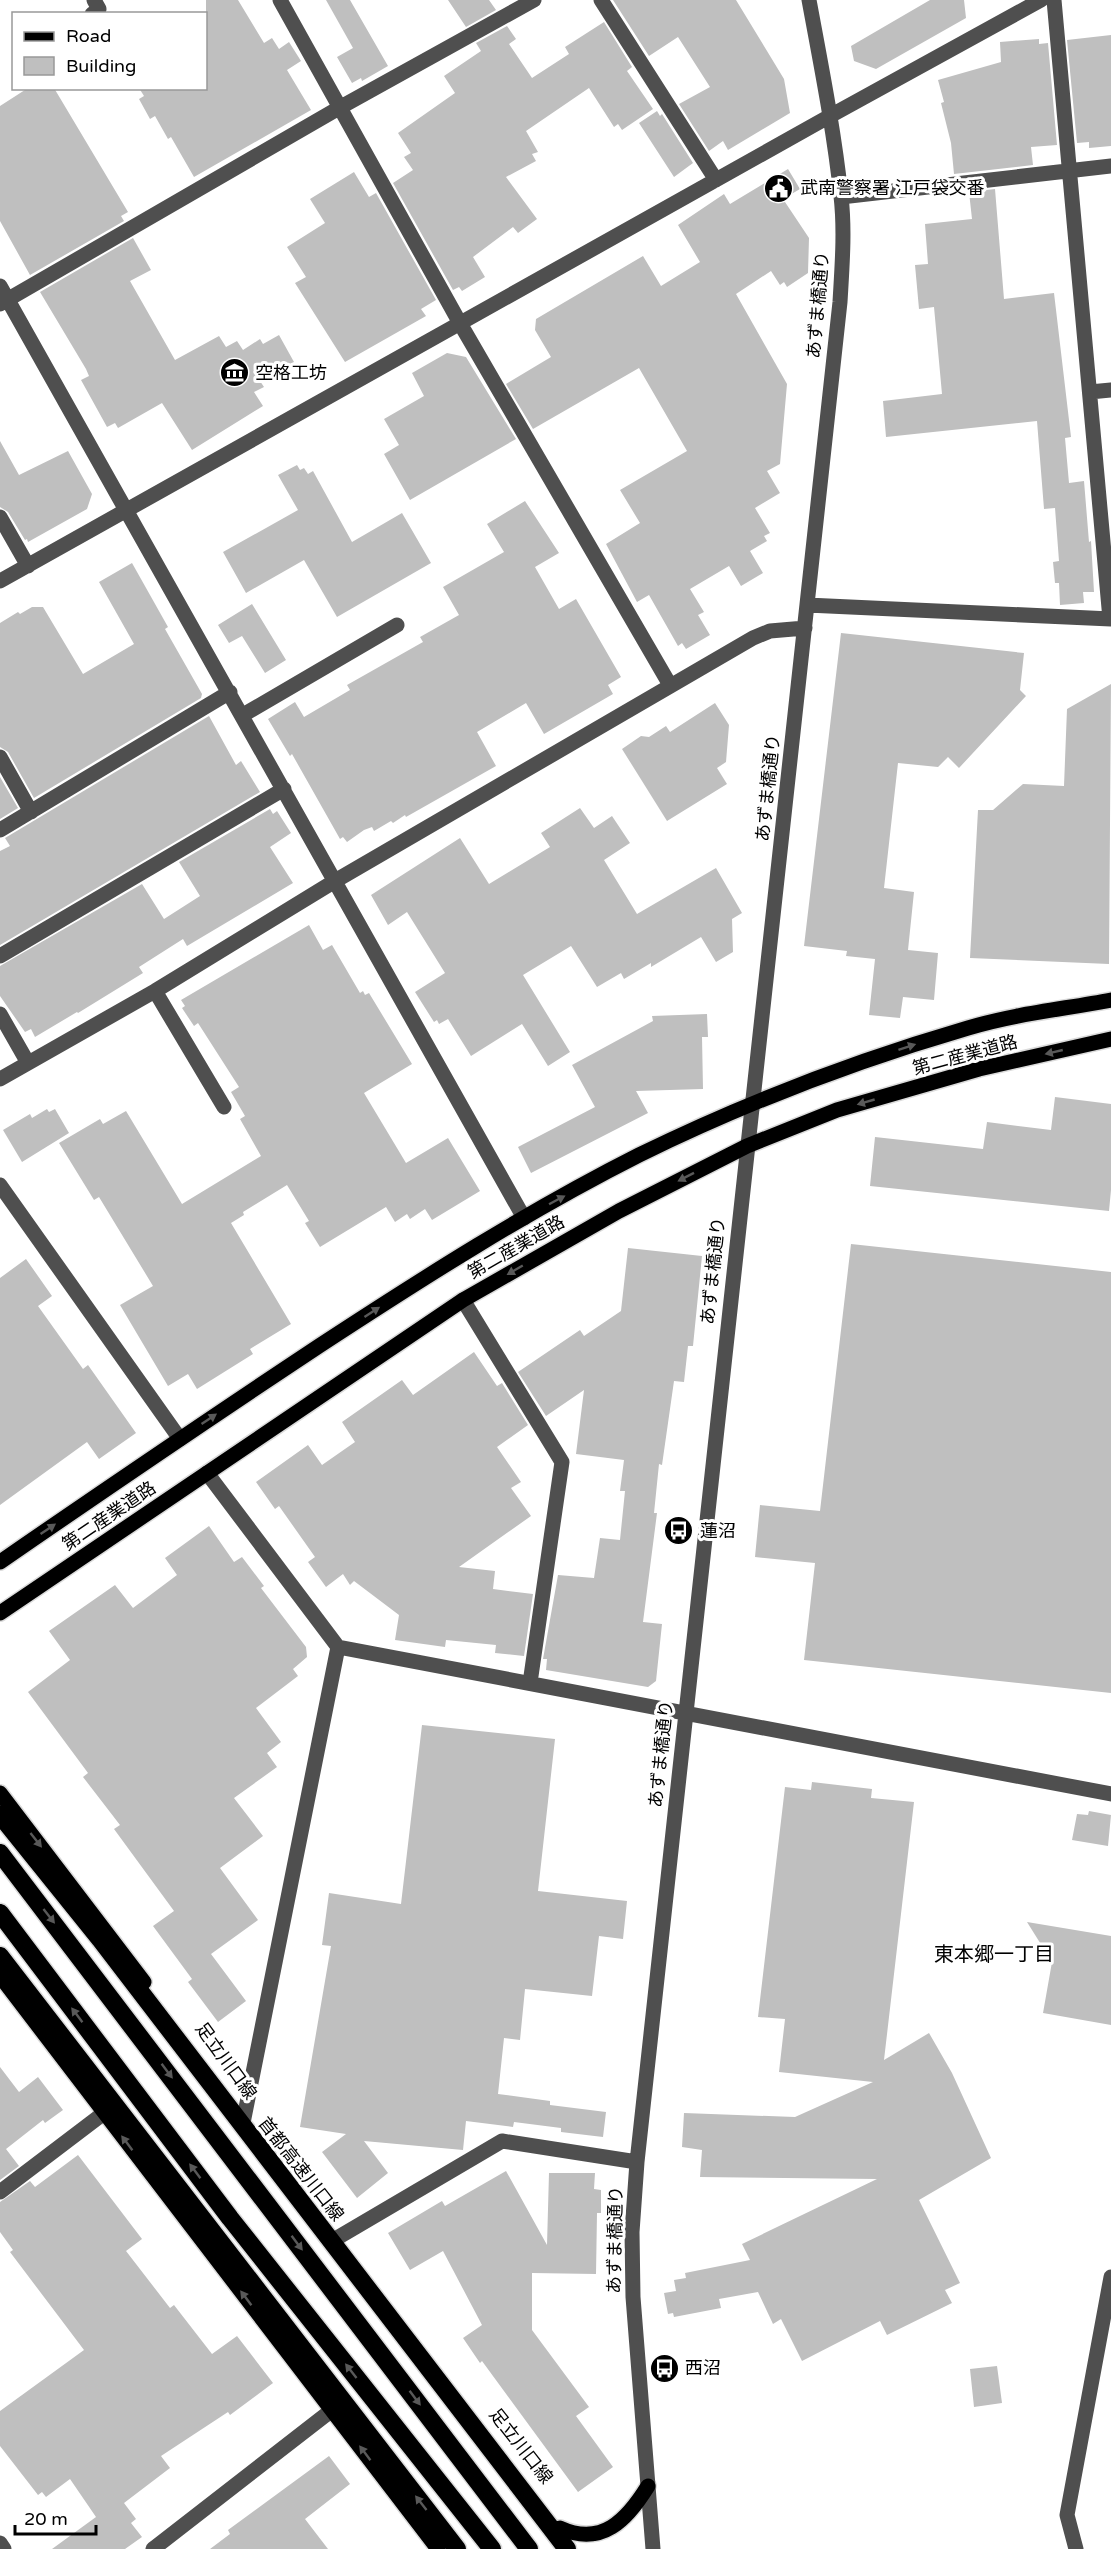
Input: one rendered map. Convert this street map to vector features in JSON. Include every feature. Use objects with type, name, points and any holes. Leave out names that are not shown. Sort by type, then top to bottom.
[{"type":"highway","name":"首都高速川口線","points":[[0,1815],[100,1939],[567,2549]]},
{"type":"highway","points":[[0,1853],[529,2549]]},
{"type":"highway","points":[[0,1913],[230,2218],[492,2549]]},
{"type":"highway","points":[[0,1956],[457,2549]]},
{"type":"main road","name":"第二産業道路","points":[[0,1562],[180,1438],[438,1268],[639,1155],[753,1103],[839,1069],[972,1026],[1111,1000]]},
{"type":"main road","name":"第二産業道路","points":[[0,1613],[463,1300],[619,1211],[747,1146],[837,1110],[979,1069],[1111,1039]]},
{"type":"main road","name":"足立川口線","points":[[0,1794],[106,1931],[244,2118],[576,2549]]},
{"type":"main road","points":[[0,1976],[438,2549]]},
{"type":"main road","points":[[560,2529],[583,2535],[597,2534],[611,2528],[634,2508],[648,2487]]},
{"type":"street","points":[[94,0],[99,9],[95,12]]},
{"type":"street","points":[[280,0],[461,325],[670,685]]},
{"type":"street","points":[[4,302],[339,108],[534,0]]},
{"type":"street","points":[[601,0],[716,180]]},
{"type":"street","name":"あずま橋通り","points":[[653,2549],[633,2297],[632,2232],[637,2162],[840,302],[843,249],[841,197],[830,116],[809,0]]},
{"type":"street","points":[[0,582],[1041,0]]},
{"type":"street","points":[[807,605],[1111,620],[1054,0]]},
{"type":"street","points":[[841,197],[1111,166]]},
{"type":"street","points":[[0,286],[4,302],[230,692],[524,1218]]},
{"type":"street","points":[[1090,392],[1111,390]]},
{"type":"street","points":[[0,517],[28,566]]},
{"type":"street","points":[[243,715],[396,625]]},
{"type":"street","points":[[0,1079],[155,991],[335,881],[753,638],[770,631],[805,628]]},
{"type":"street","points":[[0,830],[230,692]]},
{"type":"street","points":[[0,757],[31,812]]},
{"type":"street","points":[[0,956],[284,789]]},
{"type":"street","points":[[155,991],[224,1107]]},
{"type":"street","points":[[0,1014],[28,1063]]},
{"type":"street","points":[[0,1185],[180,1438]]},
{"type":"street","points":[[463,1300],[562,1462],[530,1683]]},
{"type":"street","points":[[207,1473],[338,1647],[1111,1794]]},
{"type":"street","points":[[244,2118],[338,1647]]},
{"type":"street","points":[[0,2192],[104,2113]]},
{"type":"street","points":[[337,2238],[502,2141],[637,2162]]},
{"type":"street","points":[[1076,2549],[1067,2515],[1111,2277]]},
{"type":"street","points":[[153,2549],[332,2410]]},
{"type":"street","points":[[0,2543],[4,2549]]},
{"type":"building","points":[[206,0],[238,0],[264,43],[272,38],[279,49],[289,42],[301,61],[287,70],[311,110],[194,177],[171,137],[168,139],[155,116],[150,119],[139,99],[144,96],[140,90],[207,90]]},
{"type":"building","points":[[326,0],[350,0],[388,66],[362,81],[361,78],[352,83],[337,57],[353,48]]},
{"type":"building","points":[[448,0],[489,0],[496,10],[466,27]]},
{"type":"building","points":[[613,0],[736,0],[784,79],[790,113],[728,150],[723,141],[709,151],[679,104],[710,87],[678,37],[649,56]]},
{"type":"building","points":[[930,0],[964,0],[966,18],[876,69],[854,61],[851,46]]},
{"type":"building","points":[[604,22],[632,67],[627,71],[653,109],[622,130],[618,124],[614,127],[589,88],[526,131],[538,152],[532,154],[536,161],[506,177],[537,219],[518,233],[513,227],[473,257],[485,277],[462,291],[459,287],[453,290],[393,183],[413,170],[404,157],[411,153],[398,133],[455,93],[444,76],[481,51],[476,43],[507,26],[516,39],[509,44],[532,78],[569,54],[565,47]]},
{"type":"building","points":[[1111,35],[1111,146],[1089,148],[1089,142],[1077,143],[1067,40]]},
{"type":"building","points":[[1039,39],[1039,44],[1048,43],[1057,145],[1031,147],[1033,165],[954,174],[951,143],[938,80],[1001,62],[1000,42]]},
{"type":"building","points":[[25,90],[55,90],[128,212],[121,216],[124,221],[30,275],[0,221],[0,106]]},
{"type":"building","points":[[657,111],[660,116],[662,114],[693,163],[674,177],[639,123]]},
{"type":"building","points":[[788,169],[800,189],[783,199],[809,238],[808,273],[787,287],[784,282],[780,285],[771,271],[736,294],[787,384],[780,464],[767,471],[780,493],[755,508],[770,533],[764,536],[767,541],[750,551],[763,573],[741,586],[729,566],[690,589],[704,612],[698,615],[710,635],[686,649],[682,643],[678,646],[649,595],[637,602],[606,544],[640,523],[620,490],[687,451],[639,368],[533,429],[506,384],[551,357],[535,330],[536,319],[643,256],[661,286],[700,262],[678,225],[724,194],[730,204]]},
{"type":"building","points":[[354,172],[369,197],[376,193],[436,300],[421,309],[426,316],[345,362],[295,283],[306,277],[287,247],[325,223],[310,199]]},
{"type":"building","points":[[995,189],[1004,299],[1054,293],[1071,437],[1065,438],[1069,483],[1084,481],[1089,542],[1091,541],[1094,592],[1083,592],[1084,603],[1060,605],[1059,583],[1055,583],[1053,562],[1059,561],[1055,508],[1044,509],[1037,421],[886,437],[883,401],[942,394],[934,307],[919,309],[915,265],[928,264],[925,224],[972,219],[969,192]]},
{"type":"building","points":[[133,238],[151,270],[130,281],[175,360],[219,336],[226,347],[237,341],[243,350],[260,339],[263,344],[279,335],[294,362],[260,381],[264,387],[254,392],[263,406],[192,450],[162,403],[118,428],[115,423],[107,427],[81,380],[89,376],[86,369],[40,292]]},
{"type":"building","points":[[447,353],[466,357],[516,439],[410,500],[384,454],[399,445],[384,419],[424,396],[412,373]]},
{"type":"building","points":[[0,441],[19,475],[68,451],[92,494],[87,509],[28,542],[27,539],[25,540],[8,512],[0,507]]},
{"type":"building","points":[[297,465],[300,470],[304,468],[308,474],[313,471],[352,542],[402,513],[431,563],[337,617],[304,560],[246,593],[223,552],[298,510],[278,475]]},
{"type":"building","points":[[525,501],[559,553],[535,567],[559,609],[576,599],[621,677],[608,685],[613,694],[544,734],[526,703],[477,732],[496,766],[406,817],[405,815],[393,823],[391,821],[374,831],[372,827],[364,830],[347,842],[343,837],[340,839],[292,754],[290,756],[268,719],[295,702],[304,717],[350,690],[347,685],[423,642],[420,637],[459,615],[443,587],[504,552],[487,524]]},
{"type":"building","points":[[132,563],[168,627],[165,629],[202,694],[201,698],[34,798],[8,752],[0,747],[0,623],[18,612],[20,614],[32,607],[43,607],[83,674],[134,644],[99,582]]},
{"type":"building","points":[[252,604],[286,660],[265,673],[242,636],[229,643],[218,625]]},
{"type":"building","points":[[841,633],[1024,653],[1020,690],[1026,696],[959,768],[948,757],[938,767],[898,763],[884,888],[914,892],[908,950],[938,953],[934,1000],[903,997],[900,1018],[869,1015],[875,959],[846,956],[847,951],[804,946]]},
{"type":"building","points":[[1111,684],[1109,964],[970,958],[978,810],[993,810],[1023,784],[1064,786],[1067,709]]},
{"type":"building","points":[[715,703],[729,725],[726,762],[717,768],[727,784],[667,821],[622,749],[641,736],[649,737],[666,726],[670,732]]},
{"type":"building","points":[[209,716],[236,765],[241,761],[260,792],[0,945],[0,851],[10,846],[5,838]]},
{"type":"building","points":[[0,777],[18,808],[0,819]]},
{"type":"building","points":[[580,808],[594,828],[612,816],[630,843],[604,860],[637,914],[716,868],[742,913],[732,919],[733,952],[716,962],[701,937],[651,967],[651,963],[624,979],[621,973],[597,987],[571,946],[523,975],[570,1052],[548,1066],[522,1024],[471,1056],[448,1019],[439,1024],[437,1020],[434,1022],[415,992],[445,973],[407,912],[388,925],[371,895],[460,838],[489,884],[550,847],[541,833]]},
{"type":"building","points":[[270,809],[273,814],[277,811],[291,833],[270,847],[293,883],[187,946],[183,939],[139,967],[143,973],[35,1037],[31,1029],[25,1032],[0,996],[0,966],[142,884],[164,919],[200,896],[179,862]]},
{"type":"building","points":[[309,925],[323,950],[332,945],[360,993],[363,991],[365,995],[369,993],[412,1064],[364,1093],[406,1163],[448,1138],[480,1191],[432,1220],[425,1209],[410,1219],[407,1214],[395,1222],[386,1207],[320,1247],[305,1223],[309,1221],[287,1185],[243,1212],[244,1215],[231,1223],[291,1324],[250,1349],[253,1354],[197,1389],[188,1374],[168,1386],[120,1305],[153,1286],[99,1197],[94,1200],[59,1143],[100,1119],[103,1124],[126,1111],[182,1204],[261,1156],[240,1119],[245,1116],[231,1092],[239,1087],[198,1023],[194,1026],[182,1008],[185,1006],[181,1000]]},
{"type":"building","points":[[707,1014],[708,1037],[702,1037],[703,1089],[636,1091],[648,1113],[531,1173],[518,1147],[595,1107],[572,1065],[653,1021],[652,1016]]},
{"type":"building","points":[[1055,1097],[1111,1104],[1109,1211],[870,1186],[875,1137],[983,1149],[987,1122],[1051,1130]]},
{"type":"building","points":[[47,1109],[49,1112],[55,1109],[69,1133],[22,1162],[3,1130],[30,1114],[32,1118]]},
{"type":"building","points":[[851,1244],[1111,1272],[1111,1693],[804,1660],[815,1563],[755,1557],[760,1505],[820,1511]]},
{"type":"building","points":[[628,1248],[702,1256],[693,1346],[688,1346],[684,1382],[674,1381],[662,1465],[659,1464],[654,1513],[657,1513],[643,1622],[662,1624],[656,1681],[648,1687],[546,1670],[547,1659],[543,1659],[558,1575],[594,1578],[600,1538],[620,1540],[625,1491],[620,1491],[624,1460],[576,1454],[584,1390],[546,1416],[518,1372],[580,1330],[584,1336],[621,1311]]},
{"type":"building","points":[[26,1259],[52,1296],[38,1306],[83,1369],[88,1365],[136,1433],[99,1459],[87,1442],[0,1505],[0,1278]]},
{"type":"building","points":[[474,1352],[497,1386],[502,1383],[528,1425],[497,1447],[521,1482],[511,1488],[531,1516],[459,1567],[495,1571],[493,1589],[533,1594],[524,1656],[495,1653],[496,1645],[446,1640],[445,1647],[395,1640],[399,1615],[354,1581],[350,1585],[343,1574],[326,1587],[308,1562],[315,1557],[279,1506],[275,1509],[256,1482],[308,1445],[322,1465],[355,1442],[342,1422],[402,1380],[413,1395]]},
{"type":"building","points":[[209,1526],[234,1562],[242,1557],[264,1586],[261,1588],[306,1647],[307,1657],[293,1669],[298,1676],[256,1708],[281,1742],[267,1753],[277,1767],[234,1798],[263,1836],[220,1868],[258,1920],[211,1954],[246,2001],[218,2022],[188,1982],[192,1979],[153,1926],[174,1911],[114,1829],[120,1825],[83,1777],[88,1773],[28,1692],[70,1660],[49,1631],[115,1585],[133,1608],[177,1575],[165,1558]]},
{"type":"building","points":[[422,1725],[555,1739],[538,1891],[627,1901],[623,1939],[599,1936],[592,1996],[525,1989],[520,2040],[504,2038],[498,2094],[550,2101],[550,2105],[606,2112],[603,2137],[561,2132],[561,2128],[514,2122],[513,2127],[466,2121],[463,2150],[364,2141],[388,2173],[357,2198],[322,2152],[346,2134],[300,2127],[331,1946],[322,1945],[329,1893],[401,1904]]},
{"type":"building","points":[[812,1782],[872,1789],[871,1798],[914,1802],[884,2060],[929,2033],[952,2073],[991,2158],[919,2200],[960,2283],[945,2290],[952,2303],[887,2335],[880,2321],[802,2361],[781,2319],[773,2324],[758,2292],[719,2299],[721,2308],[674,2317],[673,2313],[668,2314],[664,2293],[676,2291],[674,2280],[686,2278],[685,2273],[750,2260],[742,2244],[877,2179],[700,2177],[702,2150],[682,2147],[684,2113],[795,2117],[873,2082],[779,2072],[785,2019],[758,2017],[785,1787],[811,1790]]},
{"type":"building","points":[[1089,1811],[1111,1815],[1108,1846],[1072,1840],[1077,1814],[1088,1815]]},
{"type":"building","points":[[1027,1922],[1111,1936],[1111,2025],[1043,2013],[1052,1962]]},
{"type":"building","points":[[0,2067],[19,2092],[38,2077],[63,2110],[45,2123],[43,2120],[6,2149],[19,2166],[0,2180]]},
{"type":"building","points":[[78,2155],[142,2239],[126,2251],[170,2308],[174,2305],[212,2354],[237,2336],[273,2383],[230,2415],[228,2412],[161,2456],[170,2468],[124,2503],[136,2519],[131,2523],[142,2537],[125,2549],[52,2549],[96,2517],[70,2479],[46,2497],[42,2492],[38,2495],[0,2446],[0,2411],[84,2350],[10,2252],[13,2250],[0,2232],[0,2202],[30,2181],[35,2187]]},
{"type":"building","points":[[506,2171],[547,2245],[549,2173],[595,2173],[594,2189],[601,2190],[601,2213],[597,2213],[596,2274],[532,2273],[532,2330],[589,2407],[576,2416],[613,2467],[578,2492],[463,2338],[482,2325],[443,2251],[410,2270],[388,2233],[442,2201],[445,2206]]},
{"type":"building","points":[[997,2366],[1002,2403],[974,2407],[970,2369]]},
{"type":"building","points":[[329,2456],[350,2484],[305,2519],[328,2549],[210,2549],[230,2534],[228,2530]]},
{"type":"place","name":"武南警察署 江戸袋交番","points":[[779,188]]},
{"type":"place","name":"空格工坊","points":[[234,373]]},
{"type":"place","name":"蓮沼","points":[[679,1531]]},
{"type":"place","name":"西沼","points":[[664,2368]]},
{"type":"district","name":"東本郷一丁目","points":[[994,1955]]}]
